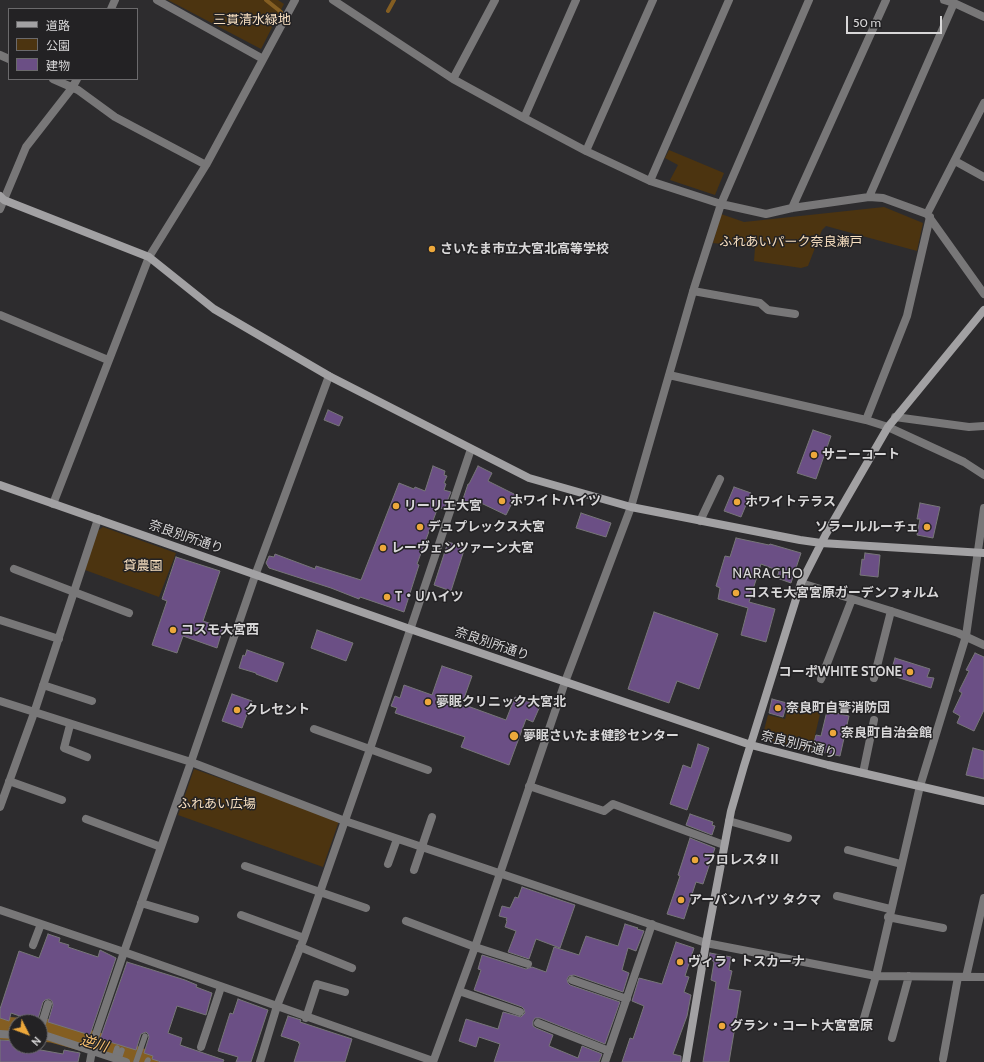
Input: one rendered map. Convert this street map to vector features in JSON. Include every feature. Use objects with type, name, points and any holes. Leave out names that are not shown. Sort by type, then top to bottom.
[{"type":"street","points":[[157,0],[264,59]]},
{"type":"street","points":[[53,504],[149,257],[206,165],[296,0]]},
{"type":"street","points":[[333,0],[453,79],[586,151],[650,181],[720,204],[766,214],[792,208],[869,197],[882,198],[928,215],[984,294]]},
{"type":"street","points":[[453,79],[495,0]]},
{"type":"street","points":[[524,118],[576,0]]},
{"type":"street","points":[[586,151],[653,0]]},
{"type":"street","points":[[650,181],[729,0]]},
{"type":"street","points":[[0,910],[124,952],[433,1062],[475,946],[565,682],[631,507],[693,291],[720,204],[810,0]]},
{"type":"street","points":[[792,208],[886,0]]},
{"type":"street","points":[[944,0],[954,2],[984,16]]},
{"type":"street","points":[[869,197],[954,2]]},
{"type":"street","points":[[55,80],[72,88],[115,117],[206,165]]},
{"type":"street","points":[[0,209],[2,198],[26,148],[76,80]]},
{"type":"street","points":[[866,420],[907,316],[928,215],[984,103]]},
{"type":"street","points":[[955,161],[984,178]]},
{"type":"street","points":[[2,198],[149,257],[214,309],[329,376],[529,478],[631,507],[800,540],[821,543],[980,553]]},
{"type":"street","points":[[693,291],[760,303],[768,310],[795,314]]},
{"type":"street","points":[[686,1062],[706,943],[729,821],[801,583],[821,543],[888,427],[984,310]]},
{"type":"street","points":[[0,315],[108,360]]},
{"type":"street","points":[[670,375],[866,420],[888,427],[964,462],[984,475]]},
{"type":"street","points":[[90,1062],[93,1045],[141,903],[256,574],[329,376]]},
{"type":"street","points":[[895,417],[970,427],[984,426]]},
{"type":"street","points":[[260,1062],[277,1006],[320,893],[471,449]]},
{"type":"street","points":[[700,521],[720,479]]},
{"type":"street","name":"奈良別所通り","points":[[0,485],[565,682],[751,745],[984,801]]},
{"type":"street","points":[[862,1025],[876,976],[889,913],[920,786],[966,636],[980,553],[984,508]]},
{"type":"street","points":[[0,807],[34,713],[98,519]]},
{"type":"street","points":[[14,569],[129,613]]},
{"type":"street","points":[[801,583],[891,611],[966,636],[984,644]]},
{"type":"street","points":[[821,679],[852,599]]},
{"type":"street","points":[[874,678],[891,611]]},
{"type":"street","points":[[0,620],[59,639]]},
{"type":"street","points":[[43,685],[92,701]]},
{"type":"street","points":[[0,701],[70,725],[191,762],[345,821],[706,943],[876,976],[984,977]]},
{"type":"street","points":[[863,773],[874,720]]},
{"type":"street","points":[[70,725],[64,748],[87,758]]},
{"type":"street","points":[[314,729],[428,770]]},
{"type":"street","points":[[9,781],[62,800]]},
{"type":"street","points":[[529,786],[604,811],[614,804],[724,846]]},
{"type":"street","points":[[414,870],[432,817]]},
{"type":"street","points":[[86,819],[161,847]]},
{"type":"street","points":[[729,821],[788,838]]},
{"type":"street","points":[[388,864],[397,839]]},
{"type":"street","points":[[848,850],[901,864]]},
{"type":"street","points":[[245,866],[366,908]]},
{"type":"street","points":[[837,896],[889,913],[943,928]]},
{"type":"street","points":[[944,1059],[962,977],[984,898]]},
{"type":"street","points":[[141,903],[195,919]]},
{"type":"street","points":[[241,915],[304,938]]},
{"type":"street","points":[[406,921],[528,964]]},
{"type":"street","points":[[33,945],[41,924]]},
{"type":"street","points":[[605,1062],[652,924]]},
{"type":"street","points":[[300,947],[352,968]]},
{"type":"street","points":[[892,1038],[909,976]]},
{"type":"street","points":[[572,980],[627,999]]},
{"type":"street","points":[[306,1018],[318,984],[345,992]]},
{"type":"street","points":[[201,1047],[221,987]]},
{"type":"street","points":[[459,991],[520,1012]]},
{"type":"street","points":[[45,1014],[48,1004]]},
{"type":"street","points":[[538,1023],[609,1051]]},
{"type":"street","points":[[48,1036],[93,1045],[119,1058]]},
{"type":"lane","points":[[136,1062],[145,1036]]},
{"type":"lane","points":[[119,1058],[120,1049]]},
{"type":"green space","name":"三貫清水緑地","points":[[168,0],[278,0],[284,4],[261,49]]},
{"type":"green space","points":[[669,150],[724,173],[715,195],[670,180],[678,165],[665,158]]},
{"type":"green space","name":"ふれあいパーク奈良瀬戸","points":[[884,207],[923,223],[917,251],[826,226],[822,230],[808,266],[801,268],[754,261],[755,248],[713,243],[721,214],[744,222]]},
{"type":"green space","name":"貸農園","points":[[103,527],[176,553],[159,597],[85,570],[97,531]]},
{"type":"green space","points":[[789,702],[821,710],[811,752],[767,740],[763,734],[768,715],[785,719]]},
{"type":"green space","name":"ふれあい広場","points":[[194,769],[339,821],[323,867],[178,815]]},
{"type":"building","points":[[328,410],[343,417],[339,426],[324,420]]},
{"type":"building","name":"サニーコート","points":[[813,430],[831,436],[816,479],[797,473]]},
{"type":"building","points":[[433,466],[445,471],[444,475],[447,476],[444,483],[446,484],[444,490],[451,492],[444,509],[438,507],[417,564],[419,565],[404,612],[360,597],[359,599],[331,588],[269,568],[266,563],[269,556],[274,557],[275,554],[315,569],[316,566],[361,580],[399,483],[414,489],[415,487],[425,491]]},
{"type":"building","points":[[478,466],[492,473],[488,481],[516,495],[506,515],[481,503],[480,508],[462,502],[468,484]]},
{"type":"building","name":"ホワイトテラス","points":[[734,487],[751,493],[741,517],[724,511]]},
{"type":"building","name":"ソラールルーチェ","points":[[920,503],[940,507],[933,538],[917,535],[920,519],[917,519]]},
{"type":"building","points":[[581,513],[611,523],[606,537],[576,528]]},
{"type":"building","name":"コスモ大宮宮原ガーデンフォルム","points":[[736,538],[770,544],[801,553],[791,583],[777,578],[779,571],[761,564],[749,602],[775,609],[766,642],[741,635],[748,608],[718,599],[720,588],[716,586],[725,556],[730,557]]},
{"type":"building","points":[[448,542],[465,547],[451,591],[434,585]]},
{"type":"building","points":[[865,553],[880,555],[878,577],[860,575],[862,559],[864,560]]},
{"type":"building","points":[[176,557],[220,571],[203,621],[223,628],[217,648],[183,636],[177,653],[152,645],[167,601],[162,599]]},
{"type":"building","points":[[654,612],[718,634],[699,689],[677,681],[669,703],[628,689]]},
{"type":"building","points":[[317,630],[353,643],[346,661],[311,648]]},
{"type":"building","points":[[247,650],[284,663],[277,682],[239,668],[243,655],[245,656]]},
{"type":"building","points":[[975,653],[984,657],[984,710],[974,731],[957,723],[960,716],[953,712],[962,693],[959,691],[969,671],[966,670]]},
{"type":"building","name":"コーポWHITE STONE","points":[[895,658],[930,669],[927,677],[934,678],[931,688],[890,675]]},
{"type":"building","points":[[442,666],[472,676],[462,704],[506,720],[515,697],[540,706],[533,722],[526,719],[509,765],[461,747],[465,737],[395,713],[397,708],[391,706],[395,696],[400,698],[404,685],[432,695]]},
{"type":"building","name":"クレセント","points":[[232,694],[252,701],[242,728],[222,721]]},
{"type":"building","points":[[772,699],[787,703],[783,717],[769,713]]},
{"type":"building","points":[[827,711],[849,716],[840,756],[812,750],[816,735],[821,736]]},
{"type":"building","points":[[698,744],[709,748],[687,810],[670,804],[683,765],[691,768]]},
{"type":"building","points":[[973,748],[984,751],[984,779],[966,775]]},
{"type":"building","points":[[690,814],[713,822],[712,825],[715,826],[712,835],[686,825]]},
{"type":"building","points":[[690,838],[715,848],[703,884],[696,882],[684,919],[667,914],[680,876],[678,875]]},
{"type":"building","points":[[522,887],[575,905],[560,948],[536,939],[529,959],[508,952],[516,931],[505,927],[507,918],[499,916],[502,906],[510,908],[515,897],[518,898]]},
{"type":"building","points":[[625,924],[644,931],[636,951],[628,948],[622,970],[629,973],[623,992],[574,975],[569,976],[567,979],[570,985],[620,1002],[605,1044],[540,1018],[535,1018],[533,1021],[533,1026],[553,1035],[549,1046],[578,1058],[582,1046],[602,1054],[599,1062],[494,1062],[500,1044],[479,1037],[476,1047],[459,1041],[466,1019],[498,1029],[503,1012],[521,1017],[525,1013],[522,1007],[474,990],[481,970],[478,969],[482,955],[526,969],[532,967],[546,972],[554,947],[579,955],[586,936],[618,946]]},
{"type":"building","points":[[48,934],[60,938],[59,942],[69,945],[68,947],[98,957],[100,950],[116,958],[90,1035],[48,1022],[53,1005],[52,1001],[49,999],[43,1002],[39,1014],[11,1013],[8,1014],[8,1021],[0,1018],[0,1009],[19,951],[39,958]]},
{"type":"building","points":[[676,942],[694,948],[685,976],[689,977],[684,992],[691,995],[687,1016],[673,1054],[681,1056],[681,1062],[622,1062],[630,1038],[633,1039],[644,1006],[632,1001],[639,978],[662,984]]},
{"type":"building","name":"グラン・コート大宮宮原","points":[[710,953],[731,957],[729,970],[732,971],[728,989],[741,991],[729,1062],[703,1062],[716,982],[711,980],[714,962],[709,958]]},
{"type":"building","points":[[127,962],[185,980],[197,985],[196,987],[212,993],[206,1015],[177,1006],[168,1033],[182,1038],[180,1045],[224,1060],[223,1062],[161,1062],[152,1059],[153,1056],[144,1053],[149,1037],[146,1032],[141,1034],[136,1050],[100,1039]]},
{"type":"building","points":[[238,999],[268,1010],[251,1062],[236,1062],[238,1057],[218,1051],[230,1013],[233,1014]]},
{"type":"building","points":[[288,1016],[301,1020],[300,1022],[352,1039],[345,1062],[294,1062],[300,1043],[281,1036]]},
{"type":"building","points":[[0,1040],[8,1040],[8,1054],[48,1054],[48,1051],[63,1054],[64,1050],[80,1053],[78,1062],[0,1062]]},
{"type":"waterway","points":[[266,0],[281,12]]},
{"type":"waterway","points":[[388,11],[394,0]]},
{"type":"waterway","name":"逆川","points":[[0,1028],[8,1028]]},
{"type":"waterway","name":"逆川","points":[[48,1031],[102,1045],[147,1062]]},
{"type":"place","name":"さいたま市立大宮北高等学校","points":[[432,249]]},
{"type":"place","name":"サニーコート","points":[[814,455]]},
{"type":"place","name":"ホワイトハイツ","points":[[502,501]]},
{"type":"place","name":"ホワイトテラス","points":[[737,502]]},
{"type":"place","name":"リーリエ大宮","points":[[396,506]]},
{"type":"place","name":"デュプレックス大宮","points":[[420,527]]},
{"type":"place","name":"ソラールルーチェ","points":[[927,527]]},
{"type":"place","name":"レーヴェンツァーン大宮","points":[[383,548]]},
{"type":"place","name":"コスモ大宮宮原ガーデンフォルム","points":[[736,593]]},
{"type":"place","name":"T・Uハイツ","points":[[387,597]]},
{"type":"place","name":"コスモ大宮西","points":[[173,630]]},
{"type":"place","name":"コーポWHITE STONE","points":[[910,672]]},
{"type":"place","name":"夢眠クリニック大宮北","points":[[428,702]]},
{"type":"place","name":"奈良町自警消防団","points":[[778,708]]},
{"type":"place","name":"クレセント","points":[[237,710]]},
{"type":"place","name":"奈良町自治会館","points":[[833,733]]},
{"type":"place","name":"夢眠さいたま健診センター","points":[[514,736]]},
{"type":"place","name":"フロレスタⅡ","points":[[695,860]]},
{"type":"place","name":"アーバンハイツ タクマ","points":[[681,900]]},
{"type":"place","name":"ヴィラ・トスカーナ","points":[[680,962]]},
{"type":"place","name":"グラン・コート大宮宮原","points":[[722,1026]]},
{"type":"district","name":"NARACHO","points":[[768,574]]}]
